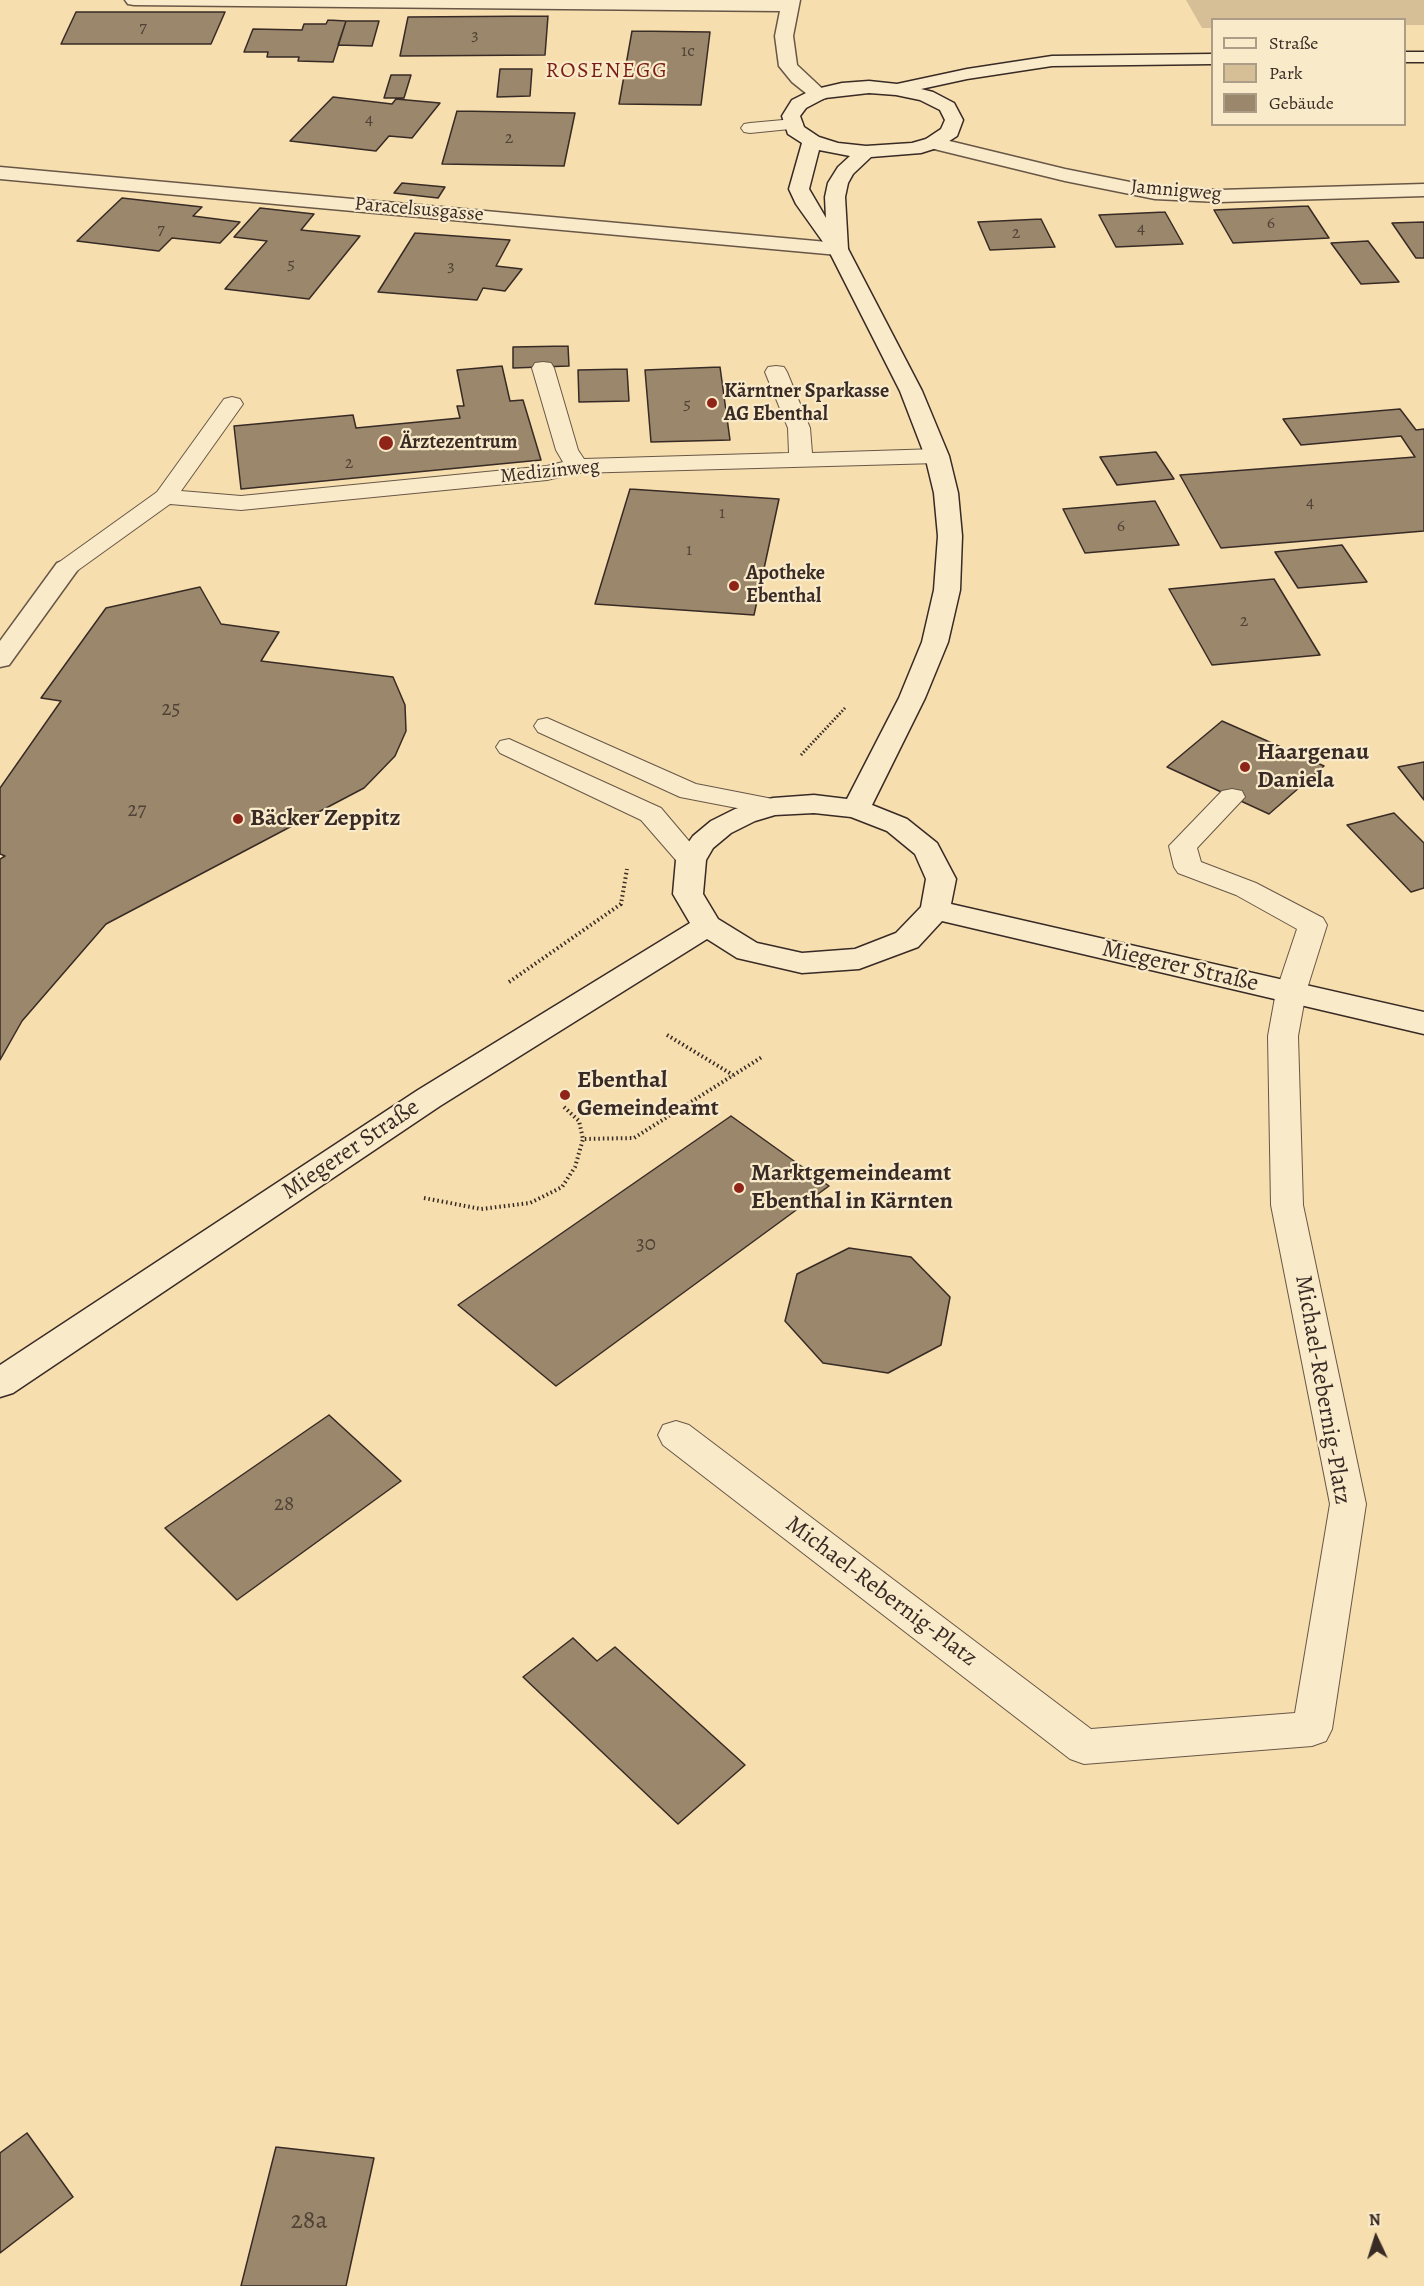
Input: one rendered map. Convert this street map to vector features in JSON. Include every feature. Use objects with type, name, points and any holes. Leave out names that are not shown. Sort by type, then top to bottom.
[{"type":"main road","points":[[134,0],[790,3],[784,36],[788,66],[798,78],[819,94]]},
{"type":"main road","points":[[1406,57],[1424,57]]},
{"type":"main road","points":[[896,89],[978,72],[1052,61],[1211,58]]},
{"type":"main road","points":[[947,107],[970,94],[998,83],[1059,72],[1179,59]]},
{"type":"main road","points":[[869,87],[896,89],[926,96],[947,107],[954,120],[950,132],[933,143],[914,149],[866,152],[836,149],[812,141],[795,130],[791,116],[799,104],[819,94],[869,87]]},
{"type":"main road","points":[[812,141],[799,189],[806,204],[838,249],[911,391],[937,456],[946,494],[950,536],[947,590],[934,642],[912,698],[856,809]]},
{"type":"main road","name":"Jamnigweg","points":[[933,143],[1065,175],[1155,193],[1219,196],[1424,190]]},
{"type":"main road","points":[[838,249],[834,197],[838,183],[845,171],[866,152]]},
{"type":"main road","name":"Paracelsusgasse","points":[[0,173],[838,249]]},
{"type":"main road","points":[[0,659],[66,568]]},
{"type":"main road","points":[[814,804],[856,809],[897,825],[927,849],[941,879],[935,910],[907,940],[860,959],[802,963],[748,951],[707,926],[688,894],[691,860],[703,842],[721,827],[745,815],[773,807],[814,804]]},
{"type":"main road","name":"Miegerer Straße","points":[[935,910],[1424,1023]]},
{"type":"main road","name":"Miegerer Straße","points":[[0,1383],[429,1098],[707,926]]},
{"type":"lane","points":[[750,128],[794,124]]},
{"type":"lane","points":[[543,369],[567,450],[577,466]]},
{"type":"lane","points":[[776,372],[799,428],[801,460]]},
{"type":"lane","points":[[66,568],[165,497],[232,404]]},
{"type":"lane","name":"Medizinweg","points":[[165,497],[242,503],[547,473],[577,466],[937,456]]},
{"type":"lane","points":[[547,726],[689,791],[773,807]]},
{"type":"lane","points":[[509,747],[651,814],[691,860]]},
{"type":"lane","points":[[1232,797],[1183,846],[1188,867],[1246,889],[1313,925],[1291,992]]},
{"type":"lane","name":"Michael-Rebernig-Platz","points":[[676,1436],[1084,1747],[1312,1729],[1348,1504],[1287,1205],[1283,1036],[1291,992]]},
{"type":"path","points":[[667,1035],[733,1075]]},
{"type":"path","points":[[582,1139],[634,1138],[762,1058]]},
{"type":"path","points":[[424,1198],[481,1209],[530,1203],[562,1187],[575,1167],[582,1139],[579,1121],[564,1107]]},
{"type":"green space","points":[[1186,0],[1424,0],[1424,25],[1406,25],[1406,18],[1211,18],[1211,28],[1202,28]]},
{"type":"building","points":[[76,12],[225,12],[211,44],[61,44]]},
{"type":"building","points":[[548,16],[545,55],[400,56],[408,17]]},
{"type":"building","points":[[328,20],[346,21],[333,62],[298,61],[299,57],[267,57],[268,52],[244,52],[253,29],[302,30],[304,24],[326,24]]},
{"type":"building","points":[[346,21],[379,21],[372,46],[338,45]]},
{"type":"building","points":[[632,31],[710,32],[701,105],[619,104]]},
{"type":"building","points":[[500,69],[532,69],[530,96],[497,97]]},
{"type":"building","points":[[391,75],[411,75],[404,98],[384,98]]},
{"type":"building","points":[[333,97],[392,104],[396,99],[440,103],[412,138],[389,136],[376,151],[290,141]]},
{"type":"building","points":[[457,111],[575,113],[564,166],[442,164]]},
{"type":"building","points":[[402,183],[445,187],[438,198],[394,193]]},
{"type":"building","points":[[122,198],[202,207],[193,216],[240,222],[220,243],[172,238],[159,251],[77,241]]},
{"type":"building","points":[[1308,206],[1329,238],[1233,243],[1214,210]]},
{"type":"building","points":[[260,208],[314,214],[301,230],[360,236],[309,299],[225,289],[267,241],[234,237]]},
{"type":"building","points":[[1165,212],[1183,244],[1116,247],[1099,215]]},
{"type":"building","points":[[1041,219],[1055,247],[990,250],[978,222]]},
{"type":"building","points":[[1424,222],[1424,258],[1416,258],[1392,223]]},
{"type":"building","points":[[415,233],[510,240],[496,266],[522,269],[505,291],[483,288],[477,300],[378,292]]},
{"type":"building","points":[[1368,241],[1399,282],[1361,284],[1331,243]]},
{"type":"building","points":[[568,346],[569,366],[513,368],[513,347]]},
{"type":"building","name":"Ärztezentrum","points":[[502,366],[510,401],[523,400],[541,460],[241,489],[234,426],[353,415],[356,428],[460,418],[457,406],[464,406],[457,370]]},
{"type":"building","points":[[720,367],[730,440],[651,442],[645,370]]},
{"type":"building","points":[[627,369],[629,401],[579,402],[578,370]]},
{"type":"building","points":[[1400,409],[1416,430],[1424,429],[1424,531],[1221,548],[1180,475],[1415,457],[1401,436],[1301,445],[1283,419]]},
{"type":"building","points":[[1156,452],[1174,479],[1117,485],[1100,457]]},
{"type":"building","points":[[630,489],[779,499],[754,615],[595,604]]},
{"type":"building","points":[[1155,501],[1179,545],[1085,553],[1063,509]]},
{"type":"building","points":[[1342,545],[1367,582],[1298,588],[1275,552]]},
{"type":"building","points":[[1274,579],[1320,655],[1212,665],[1169,589]]},
{"type":"building","points":[[200,587],[221,624],[279,632],[261,661],[393,677],[405,705],[406,731],[395,756],[364,788],[106,924],[22,1021],[0,1060],[0,859],[5,856],[0,854],[0,788],[61,701],[41,698],[106,608]]},
{"type":"building","name":"Haargenau Daniela","points":[[1222,721],[1324,766],[1269,814],[1167,767]]},
{"type":"building","points":[[1424,762],[1424,800],[1398,767]]},
{"type":"building","points":[[1394,813],[1424,843],[1424,888],[1411,892],[1347,825]]},
{"type":"building","points":[[731,1116],[829,1186],[556,1386],[458,1305]]},
{"type":"building","points":[[849,1248],[911,1257],[950,1297],[941,1345],[888,1373],[823,1363],[785,1321],[797,1274]]},
{"type":"building","points":[[329,1415],[401,1481],[237,1600],[165,1528]]},
{"type":"building","points":[[573,1638],[597,1661],[615,1647],[745,1765],[678,1824],[523,1677]]},
{"type":"building","points":[[27,2133],[73,2197],[0,2253],[0,2153]]},
{"type":"building","points":[[276,2147],[374,2158],[346,2286],[241,2286]]},
{"type":"place","name":"Kärntner Sparkasse AG Ebenthal","points":[[712,403]]},
{"type":"place","name":"Ärztezentrum","points":[[386,443]]},
{"type":"place","name":"Apotheke Ebenthal","points":[[734,586]]},
{"type":"place","name":"Haargenau Daniela","points":[[1245,767]]},
{"type":"place","name":"Bäcker Zeppitz","points":[[238,819]]},
{"type":"place","name":"Ebenthal Gemeindeamt","points":[[565,1095]]},
{"type":"place","name":"Marktgemeindeamt Ebenthal in Kärnten","points":[[739,1188]]},
{"type":"district","name":"ROSENEGG","points":[[607,72]]}]
